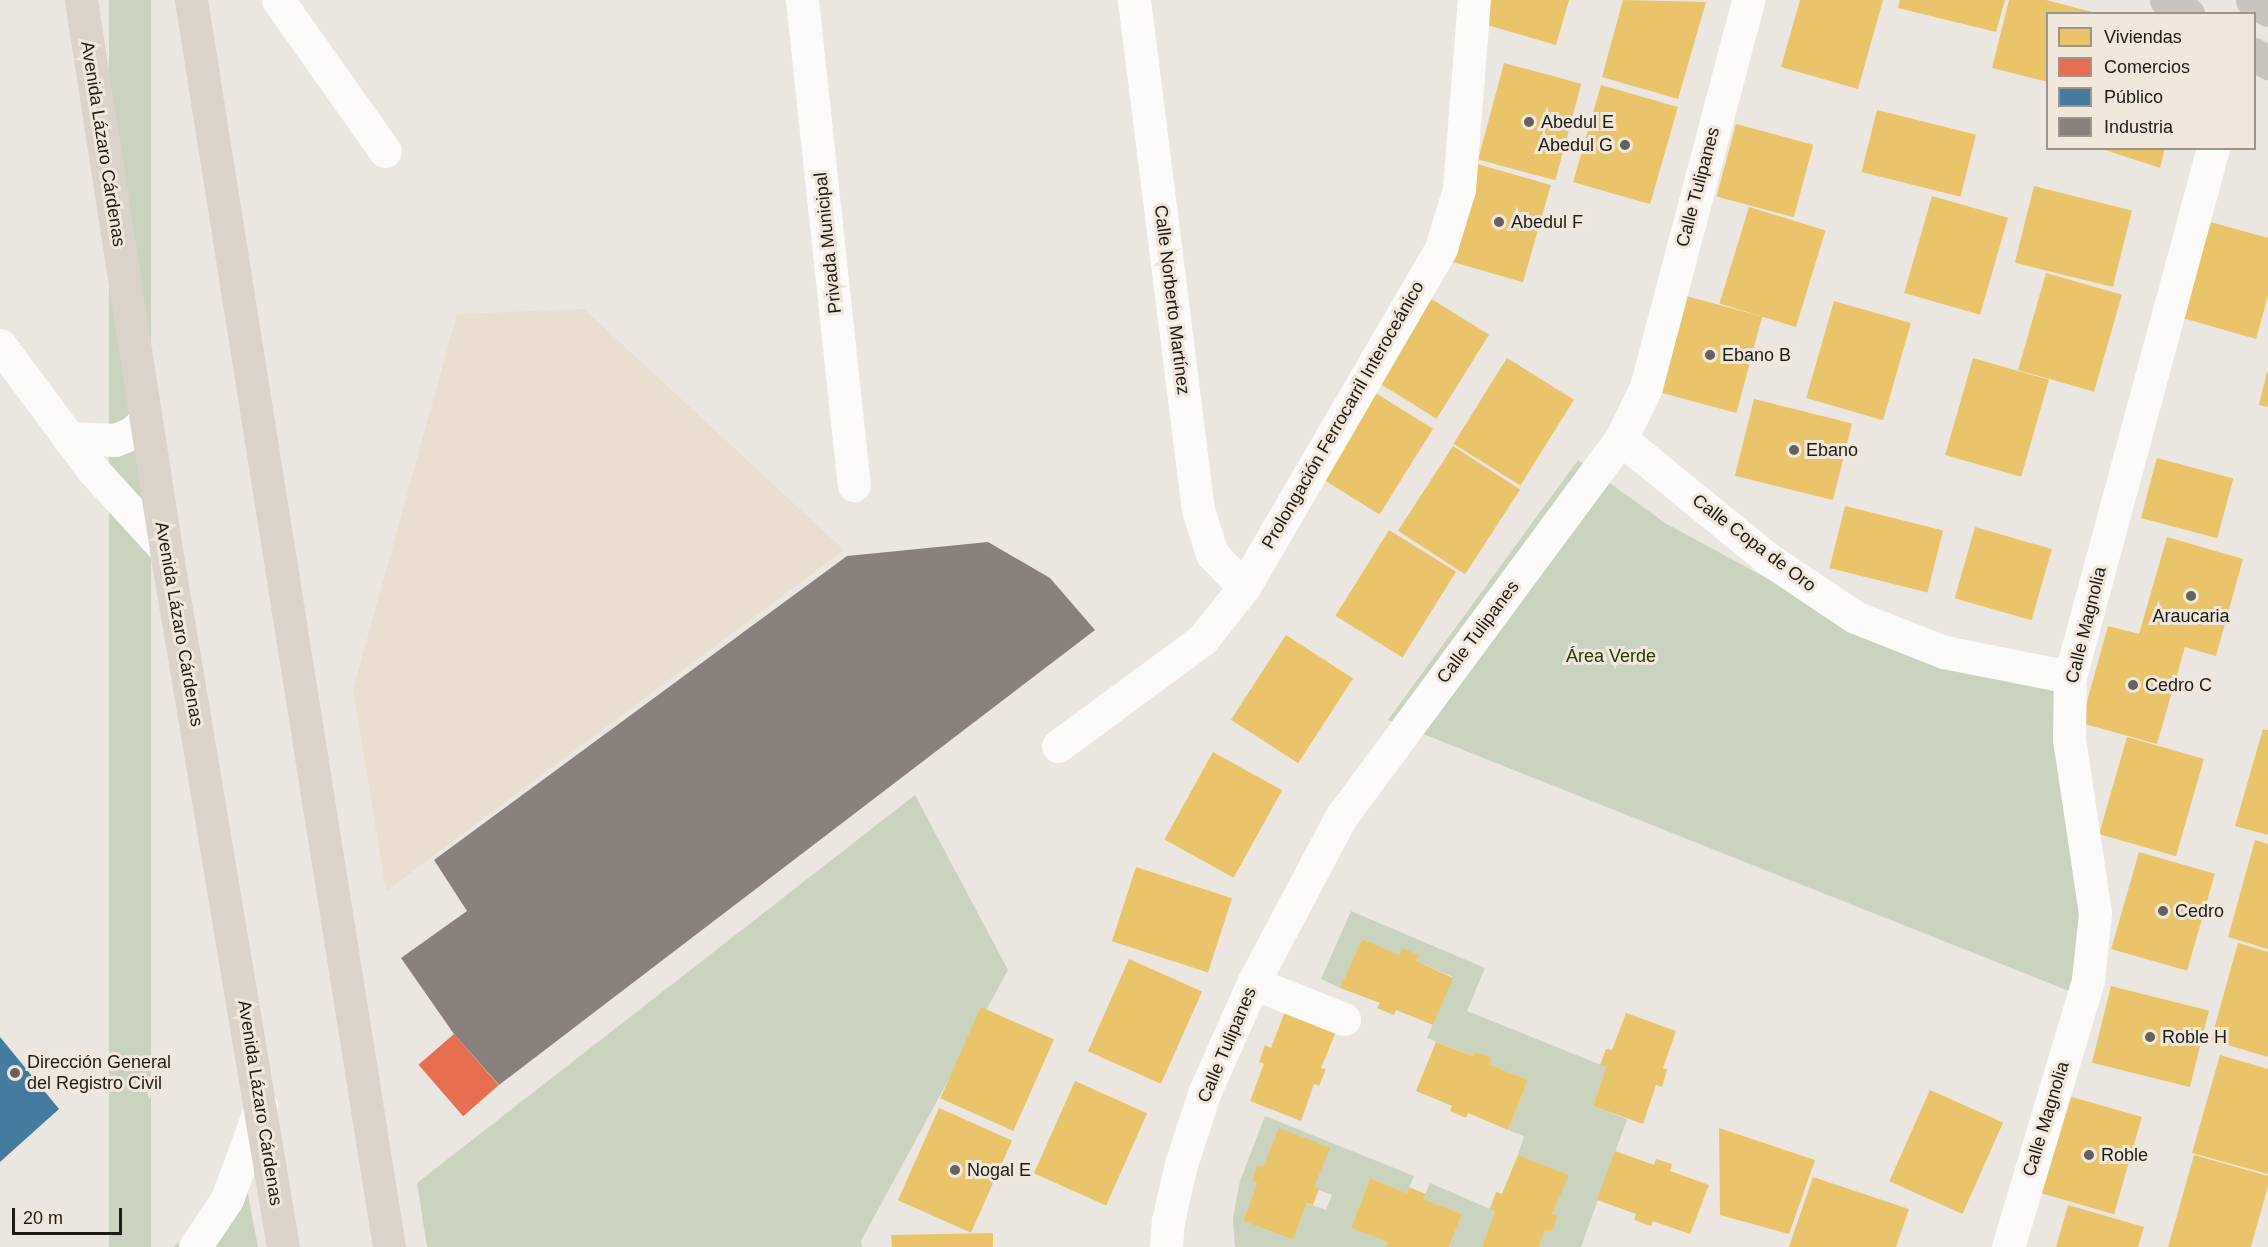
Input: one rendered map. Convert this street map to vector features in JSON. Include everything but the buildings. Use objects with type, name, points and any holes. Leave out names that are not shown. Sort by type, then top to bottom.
[{"type":"highway","name":"Avenida Lázaro Cárdenas","points":[[81,0],[166,550],[283,1247]]},
{"type":"highway","points":[[191,0],[389,1247]]},
{"type":"main road","points":[[2166,0],[2185,12]]},
{"type":"street","points":[[278,0],[385,150]]},
{"type":"street","name":"Privada Municipal","points":[[802,0],[854,485]]},
{"type":"street","name":"Calle Norberto Martínez","points":[[1134,0],[1198,510],[1212,554],[1244,586]]},
{"type":"street","name":"Prolongación Ferrocarril Interoceánico","points":[[1058,747],[1202,640],[1244,586],[1441,248],[1459,189],[1474,0]]},
{"type":"street","name":"Calle Tulipanes","points":[[1166,1247],[1168,1221],[1181,1164],[1205,1091],[1253,983],[1341,817],[1621,439],[1646,387],[1748,0]]},
{"type":"street","name":"Calle Magnolia","points":[[2008,1247],[2088,980],[2095,913],[2069,739],[2070,677],[2212,150]]},
{"type":"street","points":[[0,345],[92,469],[166,550]]},
{"type":"street","points":[[68,438],[115,440],[130,434],[146,422]]},
{"type":"street","name":"Calle Copa de Oro","points":[[1621,439],[1767,558],[1856,617],[1944,652],[2070,677]]},
{"type":"street","points":[[1253,983],[1344,1019]]},
{"type":"street","points":[[195,1247],[227,1198],[261,1106]]},
{"type":"shaded area","points":[[584,309],[844,550],[386,891],[353,690],[457,314]]},
{"type":"green space","points":[[109,0],[151,0],[151,1247],[109,1247]]},
{"type":"green space","name":"Área Verde","points":[[1578,460],[1665,523],[1847,622],[2070,687],[2101,906],[2079,995],[1388,720]]},
{"type":"green space","points":[[915,795],[1008,970],[861,1241],[862,1247],[427,1247],[417,1183]]},
{"type":"green space","points":[[1351,911],[1485,968],[1467,1011],[1606,1067],[1593,1106],[1627,1119],[1581,1247],[1539,1247],[1545,1230],[1551,1232],[1558,1216],[1552,1214],[1568,1175],[1518,1155],[1524,1136],[1508,1130],[1528,1080],[1489,1064],[1491,1058],[1475,1052],[1473,1056],[1427,1038],[1453,977],[1416,961],[1418,955],[1400,955],[1362,939],[1340,988],[1321,979]]},
{"type":"green space","points":[[1265,1116],[1414,1176],[1407,1193],[1370,1178],[1351,1228],[1388,1242],[1386,1247],[1235,1247],[1233,1218],[1240,1181]],"holes":[[[1257,1166],[1332,1195],[1326,1210],[1307,1203],[1293,1240],[1243,1221],[1257,1183],[1252,1181]]]},
{"type":"green space","points":[[242,1164],[258,1247],[173,1247],[182,1240]]},
{"type":"green space","points":[[1430,1183],[1495,1211],[1482,1247],[1449,1247],[1462,1214],[1423,1199]]},
{"type":"place","name":"Abedul E","points":[[1529,122]]},
{"type":"place","name":"Abedul G","points":[[1625,145]]},
{"type":"place","name":"Abedul F","points":[[1499,222]]},
{"type":"place","name":"Ebano B","points":[[1710,355]]},
{"type":"place","name":"Ebano","points":[[1794,450]]},
{"type":"place","name":"Araucaria","points":[[2191,596]]},
{"type":"place","name":"Cedro C","points":[[2133,685]]},
{"type":"place","name":"Cedro","points":[[2163,911]]},
{"type":"place","name":"Roble H","points":[[2150,1037]]},
{"type":"place","name":"Dirección General del Registro Civil","points":[[15,1073]]},
{"type":"place","name":"Roble","points":[[2089,1155]]},
{"type":"place","name":"Nogal E","points":[[955,1170]]}]
